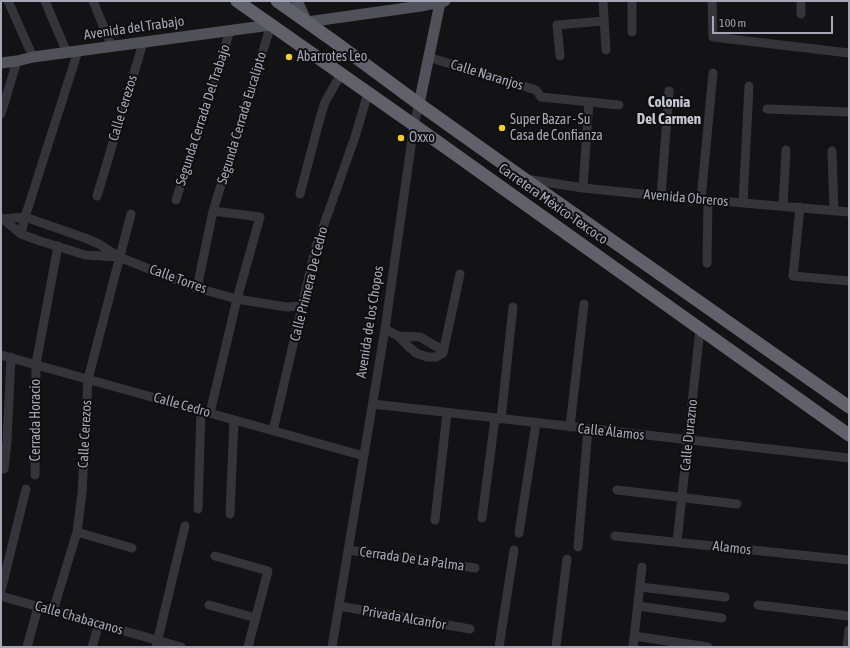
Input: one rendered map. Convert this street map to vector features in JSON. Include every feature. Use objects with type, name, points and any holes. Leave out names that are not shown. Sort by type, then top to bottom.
[{"type":"highway","name":"Carretera México-Texcoco","points":[[237,1],[414,125],[849,435]]},
{"type":"highway","name":"Carretera México-Texcoco","points":[[277,1],[523,178],[849,407]]},
{"type":"main road","points":[[297,1],[307,22],[442,2]]},
{"type":"main road","name":"Avenida de los Chopos","points":[[419,104],[428,57],[442,2]]},
{"type":"main road","name":"Avenida del Trabajo","points":[[1,63],[33,57],[271,25]]},
{"type":"street","points":[[8,1],[33,57]]},
{"type":"street","points":[[21,234],[72,52],[45,1]]},
{"type":"street","points":[[93,1],[112,47]]},
{"type":"street","points":[[603,1],[606,50]]},
{"type":"street","points":[[632,1],[632,32]]},
{"type":"street","points":[[712,1],[713,37],[849,53]]},
{"type":"street","points":[[801,1],[801,14]]},
{"type":"street","points":[[560,56],[557,25],[604,21]]},
{"type":"street","name":"Segunda Cerrada Eucalipto","points":[[197,288],[213,211],[271,25]]},
{"type":"street","name":"Segunda Cerrada Del Trabajo","points":[[176,200],[230,31]]},
{"type":"street","name":"Calle Cerezos","points":[[97,196],[143,43]]},
{"type":"street","name":"Calle Naranjos","points":[[428,57],[536,90],[541,98],[619,105]]},
{"type":"street","points":[[1,114],[17,61]]},
{"type":"street","points":[[707,262],[705,200],[713,73]]},
{"type":"street","points":[[300,194],[325,102],[341,74]]},
{"type":"street","points":[[743,203],[749,86]]},
{"type":"street","points":[[661,196],[669,91]]},
{"type":"street","name":"Calle Primera De Cedro","points":[[273,431],[315,250],[355,137],[368,93]]},
{"type":"street","points":[[583,188],[589,102]]},
{"type":"street","name":"Avenida de los Chopos","points":[[332,647],[385,329],[414,125],[419,104]]},
{"type":"street","points":[[767,109],[849,112]]},
{"type":"street","points":[[783,206],[786,150]]},
{"type":"street","points":[[832,150],[834,211]]},
{"type":"street","name":"Avenida Obreros","points":[[523,178],[583,188],[849,212]]},
{"type":"street","points":[[800,208],[793,276],[849,281]]},
{"type":"street","points":[[198,510],[206,412],[260,217],[213,211]]},
{"type":"street","name":"Calle Cerezos","points":[[53,611],[77,532],[82,493],[88,379],[131,214]]},
{"type":"street","name":"Calle Torres","points":[[2,218],[25,217],[85,238],[99,244],[119,257],[197,288],[237,299],[286,307],[302,306]]},
{"type":"street","name":"Calle Torres","points":[[2,218],[21,234],[85,255],[119,257]]},
{"type":"street","name":"Cerrada Horacio","points":[[36,475],[36,364],[58,246]]},
{"type":"street","points":[[443,353],[460,274]]},
{"type":"street","points":[[570,427],[584,304]]},
{"type":"street","points":[[482,518],[498,419],[513,306]]},
{"type":"street","points":[[385,329],[398,336],[416,353],[427,357],[436,356],[443,353]]},
{"type":"street","name":"Calle Durazno","points":[[677,542],[700,329]]},
{"type":"street","points":[[398,336],[420,337],[438,348],[443,353]]},
{"type":"street","name":"Calle Cedro","points":[[1,355],[364,456]]},
{"type":"street","points":[[4,468],[7,441],[11,357]]},
{"type":"street","name":"Calle Álamos","points":[[372,404],[849,458]]},
{"type":"street","points":[[435,520],[447,413]]},
{"type":"street","points":[[230,514],[234,420]]},
{"type":"street","points":[[519,533],[536,423]]},
{"type":"street","points":[[578,547],[588,429]]},
{"type":"street","points":[[1,591],[26,489]]},
{"type":"street","points":[[617,490],[737,504]]},
{"type":"street","points":[[156,644],[185,526]]},
{"type":"street","points":[[77,532],[132,548]]},
{"type":"street","name":"Alamos","points":[[615,536],[849,560]]},
{"type":"street","name":"Cerrada De La Palma","points":[[348,550],[475,568]]},
{"type":"street","points":[[499,647],[514,550]]},
{"type":"street","points":[[215,556],[268,571],[248,647]]},
{"type":"street","points":[[556,647],[568,559]]},
{"type":"street","points":[[633,647],[642,567]]},
{"type":"street","points":[[640,587],[725,597]]},
{"type":"street","name":"Calle Chabacanos","points":[[1,596],[100,624],[156,644],[181,647]]},
{"type":"street","points":[[209,604],[256,618]]},
{"type":"street","points":[[758,605],[849,616]]},
{"type":"street","name":"Privada Alcanfor","points":[[339,606],[470,629]]},
{"type":"street","points":[[638,606],[722,618]]},
{"type":"street","points":[[26,647],[38,607]]},
{"type":"street","points":[[92,647],[100,624]]},
{"type":"street","points":[[847,647],[849,630]]},
{"type":"street","points":[[634,636],[708,647]]},
{"type":"place","name":"Abarrotes Leo","points":[[289,57]]},
{"type":"place","name":"Super Bazar - Su Casa de Confianza","points":[[502,128]]},
{"type":"place","name":"Oxxo","points":[[401,138]]},
{"type":"district","name":"Colonia Del Carmen","points":[[669,110]]}]
